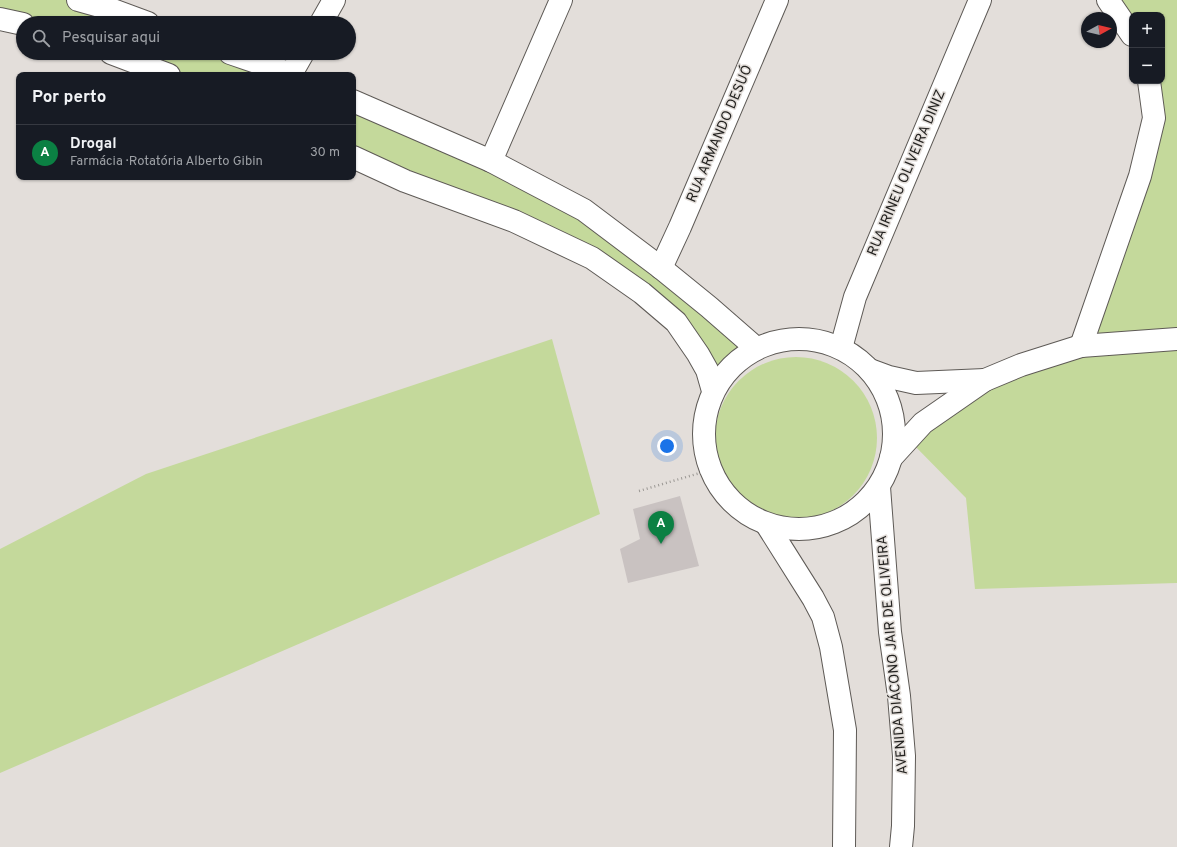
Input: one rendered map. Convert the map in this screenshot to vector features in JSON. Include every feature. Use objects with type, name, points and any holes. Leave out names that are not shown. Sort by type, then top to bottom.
[{"type":"main road","points":[[78,0],[129,16]]},
{"type":"main road","points":[[325,16],[334,0]]},
{"type":"main road","points":[[491,161],[561,0]]},
{"type":"main road","name":"RUA ARMANDO DESUÓ","points":[[661,268],[777,0]]},
{"type":"main road","name":"RUA IRINEU OLIVEIRA DINIZ","points":[[841,348],[855,298],[980,0]]},
{"type":"main road","points":[[1108,0],[1129,31]]},
{"type":"main road","points":[[0,19],[16,22]]},
{"type":"main road","points":[[130,60],[161,72]]},
{"type":"main road","points":[[251,60],[286,72]]},
{"type":"main road","points":[[293,72],[299,60]]},
{"type":"main road","points":[[1081,346],[1140,176],[1154,118],[1149,84]]},
{"type":"main road","points":[[356,102],[491,161],[584,210],[661,268],[756,348]]},
{"type":"main road","points":[[356,158],[405,181],[514,221],[592,258],[642,293],[676,322],[707,370],[713,391]]},
{"type":"main road","points":[[787,339],[820,340],[841,348],[870,370],[883,389],[891,411],[894,435],[888,468],[878,487],[862,506],[841,520],[817,528],[792,530],[767,525],[743,512],[723,494],[710,470],[703,444],[704,417],[713,391],[731,366],[756,348],[787,339]]},
{"type":"main road","points":[[891,458],[922,423],[985,380],[1021,365],[1081,346],[1177,339]]},
{"type":"main road","points":[[870,370],[916,383],[985,380]]},
{"type":"main road","name":"AVENIDA DIÁCONO JAIR DE OLIVEIRA","points":[[878,487],[890,632],[899,696],[904,756],[903,826],[901,847]]},
{"type":"main road","points":[[767,525],[813,598],[823,617],[831,647],[845,730],[844,847]]},
{"type":"path","points":[[639,491],[710,470]]},
{"type":"green space","points":[[0,0],[78,0],[127,16],[16,16],[16,22],[0,19]]},
{"type":"green space","points":[[1108,0],[1177,0],[1177,583],[975,589],[966,498],[908,439],[985,380],[1081,346],[1140,176],[1149,84],[1165,84],[1165,12],[1129,12],[1129,31]]},
{"type":"green space","points":[[130,60],[252,60],[286,72],[161,72]]},
{"type":"green space","points":[[356,102],[584,210],[756,348],[731,366],[713,391],[642,293],[356,158]]},
{"type":"green space","points":[[552,339],[600,514],[0,773],[0,549],[146,474]]},
{"type":"green space","points":[[788,357],[804,357],[827,363],[847,375],[859,387],[871,407],[877,430],[877,446],[871,469],[859,489],[847,501],[827,513],[804,519],[788,519],[765,513],[745,501],[733,489],[721,469],[715,446],[715,430],[721,407],[733,387],[745,375],[765,363]]},
{"type":"building","points":[[680,496],[699,566],[628,583],[620,549],[640,539],[633,509]]},
{"type":"place","name":"Drogal","points":[[661,544]]}]
